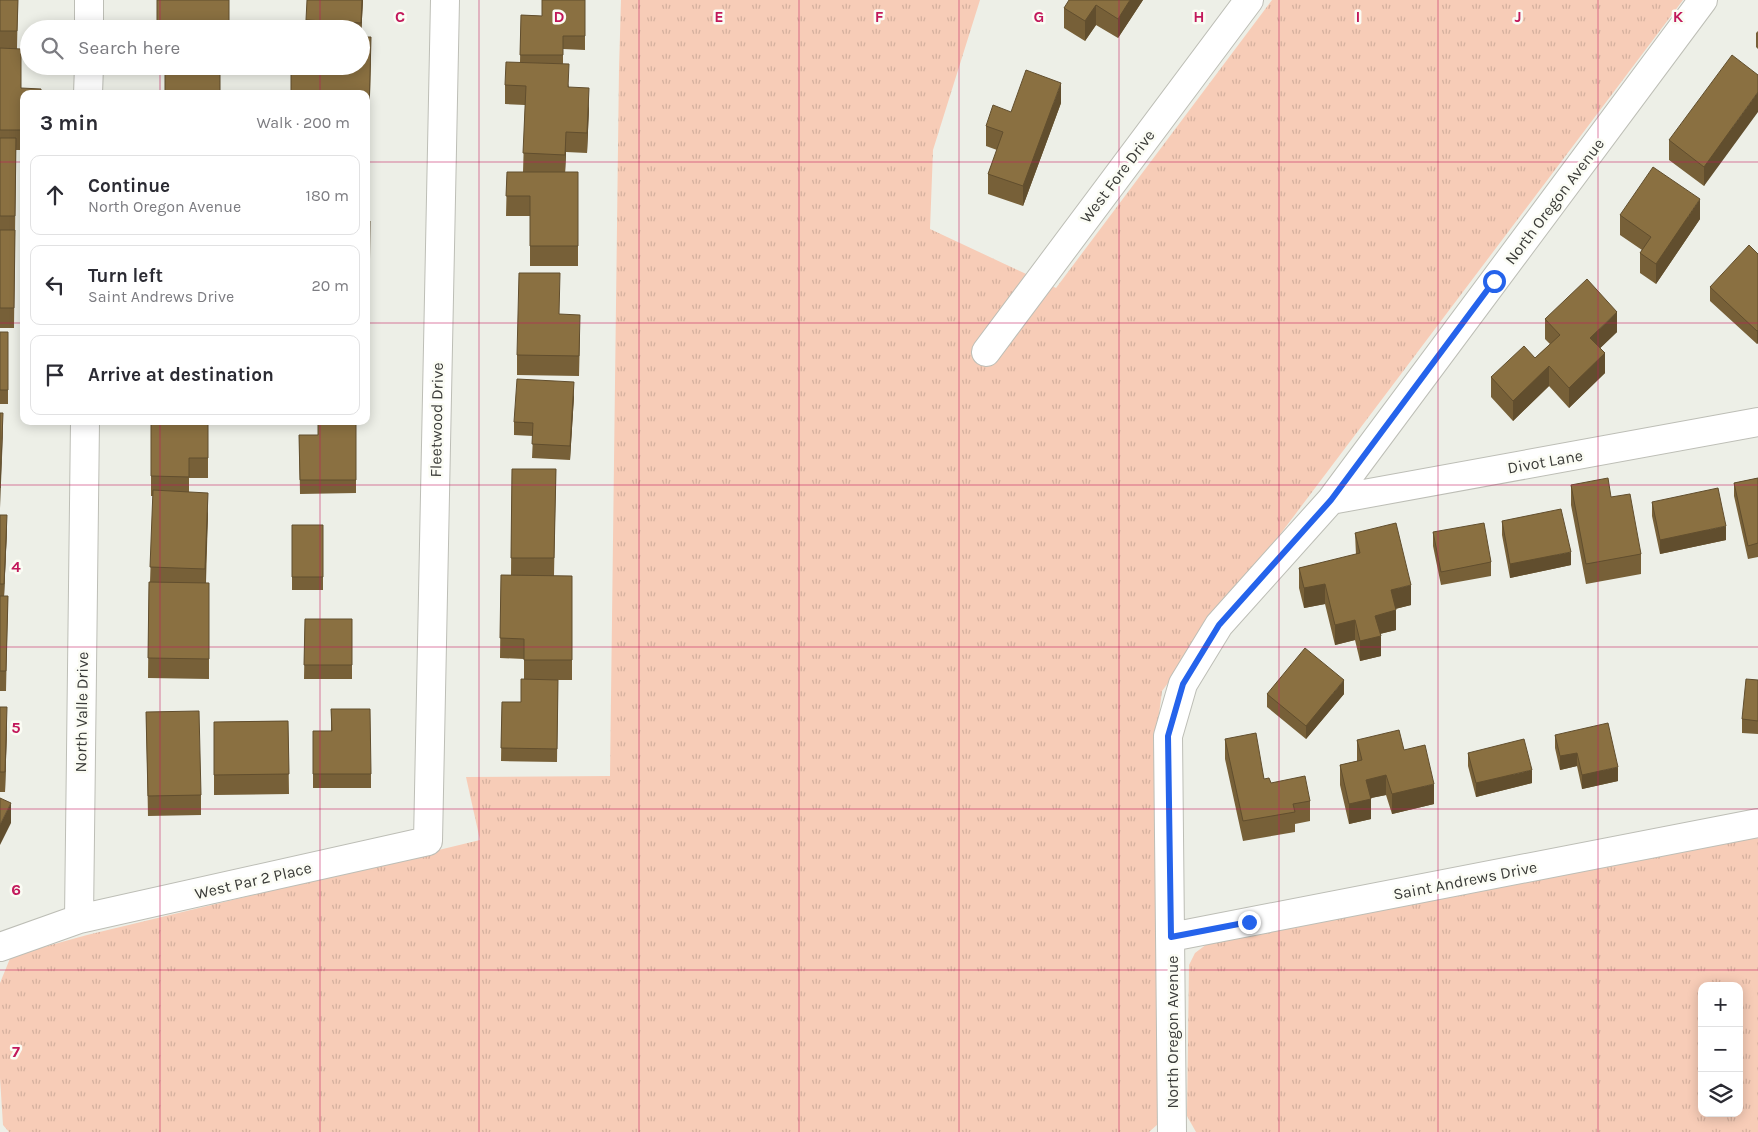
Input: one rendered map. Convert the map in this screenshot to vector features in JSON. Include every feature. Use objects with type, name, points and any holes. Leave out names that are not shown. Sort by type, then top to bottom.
[{"type":"street","points":[[89,20],[90,0]]},
{"type":"street","name":"Fleetwood Drive","points":[[428,841],[445,0]]},
{"type":"street","name":"West Fore Drive","points":[[986,352],[1249,0]]},
{"type":"street","name":"North Oregon Avenue","points":[[1172,1132],[1168,736],[1183,684],[1219,625],[1331,500],[1703,0]]},
{"type":"street","points":[[88,90],[89,75]]},
{"type":"street","name":"Divot Lane","points":[[1331,500],[1758,422]]},
{"type":"street","name":"North Valle Drive","points":[[79,919],[84,425]]},
{"type":"street","name":"Saint Andrews Drive","points":[[1171,937],[1758,823]]},
{"type":"street","name":"West Par 2 Place","points":[[79,919],[428,841]]},
{"type":"street","points":[[0,947],[79,919]]},
{"type":"green space","points":[[621,0],[980,0],[933,150],[930,229],[1056,288],[1272,0],[1683,0],[1162,691],[1154,753],[1158,1124],[1149,1132],[9,1132],[3,1125],[0,1078],[0,983],[11,956],[87,935],[480,840],[466,777],[610,776]]},
{"type":"green space","points":[[1758,836],[1758,1132],[1196,1132],[1187,1116],[1189,965],[1195,953],[1207,944]]},
{"type":"building","points":[[0,0],[18,0],[17,31],[0,31]]},
{"type":"building","points":[[157,0],[229,0],[229,20],[157,20]]},
{"type":"building","points":[[307,0],[362,0],[361,20],[306,20]]},
{"type":"building","points":[[542,0],[585,0],[585,36],[563,36],[563,55],[520,55],[521,15],[542,16]]},
{"type":"building","points":[[1069,0],[1130,0],[1118,19],[1096,5],[1085,21],[1064,8]]},
{"type":"building","points":[[371,37],[370,90],[291,90],[291,75],[370,75]]},
{"type":"building","points":[[0,48],[20,49],[21,88],[41,90],[20,90],[20,130],[0,130]]},
{"type":"building","points":[[1732,55],[1758,75],[1758,92],[1704,167],[1669,140]]},
{"type":"building","points":[[506,62],[569,64],[568,87],[589,88],[587,133],[566,132],[565,155],[523,153],[526,86],[505,85]]},
{"type":"building","points":[[1026,70],[1061,83],[1023,186],[988,174],[1003,132],[986,126],[993,105],[1011,112]]},
{"type":"building","points":[[165,75],[220,75],[220,90],[165,90]]},
{"type":"building","points":[[0,138],[16,138],[15,216],[0,216]]},
{"type":"building","points":[[1653,167],[1700,199],[1656,264],[1640,253],[1651,237],[1620,215]]},
{"type":"building","points":[[507,172],[578,172],[578,246],[530,246],[530,196],[506,196]]},
{"type":"building","points":[[0,230],[15,230],[14,308],[0,308]]},
{"type":"building","points":[[1749,245],[1758,254],[1757,331],[1710,287]]},
{"type":"building","points":[[519,273],[560,273],[559,314],[580,315],[579,356],[517,355]]},
{"type":"building","points":[[1587,279],[1617,312],[1590,338],[1605,353],[1569,388],[1549,366],[1513,401],[1491,377],[1524,346],[1535,358],[1560,335],[1545,319]]},
{"type":"building","points":[[0,332],[8,332],[8,390],[0,390]]},
{"type":"building","points":[[517,379],[574,382],[570,446],[532,444],[533,423],[514,422]]},
{"type":"building","points":[[0,413],[3,413],[0,488]]},
{"type":"building","points":[[151,425],[208,425],[208,458],[189,458],[189,477],[151,476]]},
{"type":"building","points":[[318,425],[356,425],[356,480],[300,480],[299,435],[318,435]]},
{"type":"building","points":[[512,469],[556,469],[554,558],[511,558]]},
{"type":"building","points":[[1608,478],[1611,497],[1630,494],[1641,554],[1586,564],[1571,485]]},
{"type":"building","points":[[1758,478],[1758,543],[1748,546],[1734,483]]},
{"type":"building","points":[[1718,488],[1726,526],[1660,540],[1652,502]]},
{"type":"building","points":[[153,490],[208,493],[205,569],[150,567]]},
{"type":"building","points":[[1561,509],[1571,552],[1510,564],[1502,521]]},
{"type":"building","points":[[0,515],[7,515],[4,584],[0,584]]},
{"type":"building","points":[[1396,523],[1411,585],[1391,590],[1396,610],[1375,616],[1381,636],[1360,641],[1355,620],[1335,625],[1325,584],[1304,588],[1299,568],[1360,553],[1355,533]]},
{"type":"building","points":[[1484,523],[1491,562],[1441,572],[1433,532]]},
{"type":"building","points":[[292,525],[323,525],[323,577],[292,577]]},
{"type":"building","points":[[501,575],[572,576],[572,660],[524,660],[524,639],[500,638]]},
{"type":"building","points":[[149,582],[209,583],[209,659],[148,658]]},
{"type":"building","points":[[0,596],[8,596],[6,671],[0,671]]},
{"type":"building","points":[[305,619],[352,619],[352,665],[304,665]]},
{"type":"building","points":[[1305,648],[1344,680],[1306,726],[1267,694]]},
{"type":"building","points":[[521,679],[558,680],[557,749],[501,748],[502,702],[521,702]]},
{"type":"building","points":[[1746,679],[1758,680],[1758,721],[1742,719]]},
{"type":"building","points":[[0,707],[7,707],[5,772],[0,772]]},
{"type":"building","points":[[331,709],[370,709],[371,774],[313,774],[313,731],[332,731]]},
{"type":"building","points":[[199,711],[201,795],[148,796],[146,712]]},
{"type":"building","points":[[288,721],[289,774],[214,775],[214,722]]},
{"type":"building","points":[[1608,723],[1618,767],[1582,775],[1577,753],[1560,756],[1555,735]]},
{"type":"building","points":[[1399,730],[1404,750],[1425,745],[1434,784],[1392,794],[1386,775],[1366,780],[1371,799],[1349,804],[1340,765],[1362,760],[1357,740]]},
{"type":"building","points":[[1256,733],[1264,779],[1269,778],[1271,783],[1305,776],[1310,801],[1293,804],[1295,812],[1243,821],[1225,739]]},
{"type":"building","points":[[1524,739],[1532,770],[1476,783],[1468,753]]},
{"type":"building","points":[[0,798],[11,803],[0,825]]},
{"type":"route","points":[[1249,922],[1171,937],[1168,736],[1183,684],[1219,625],[1331,500],[1494,281]]}]
